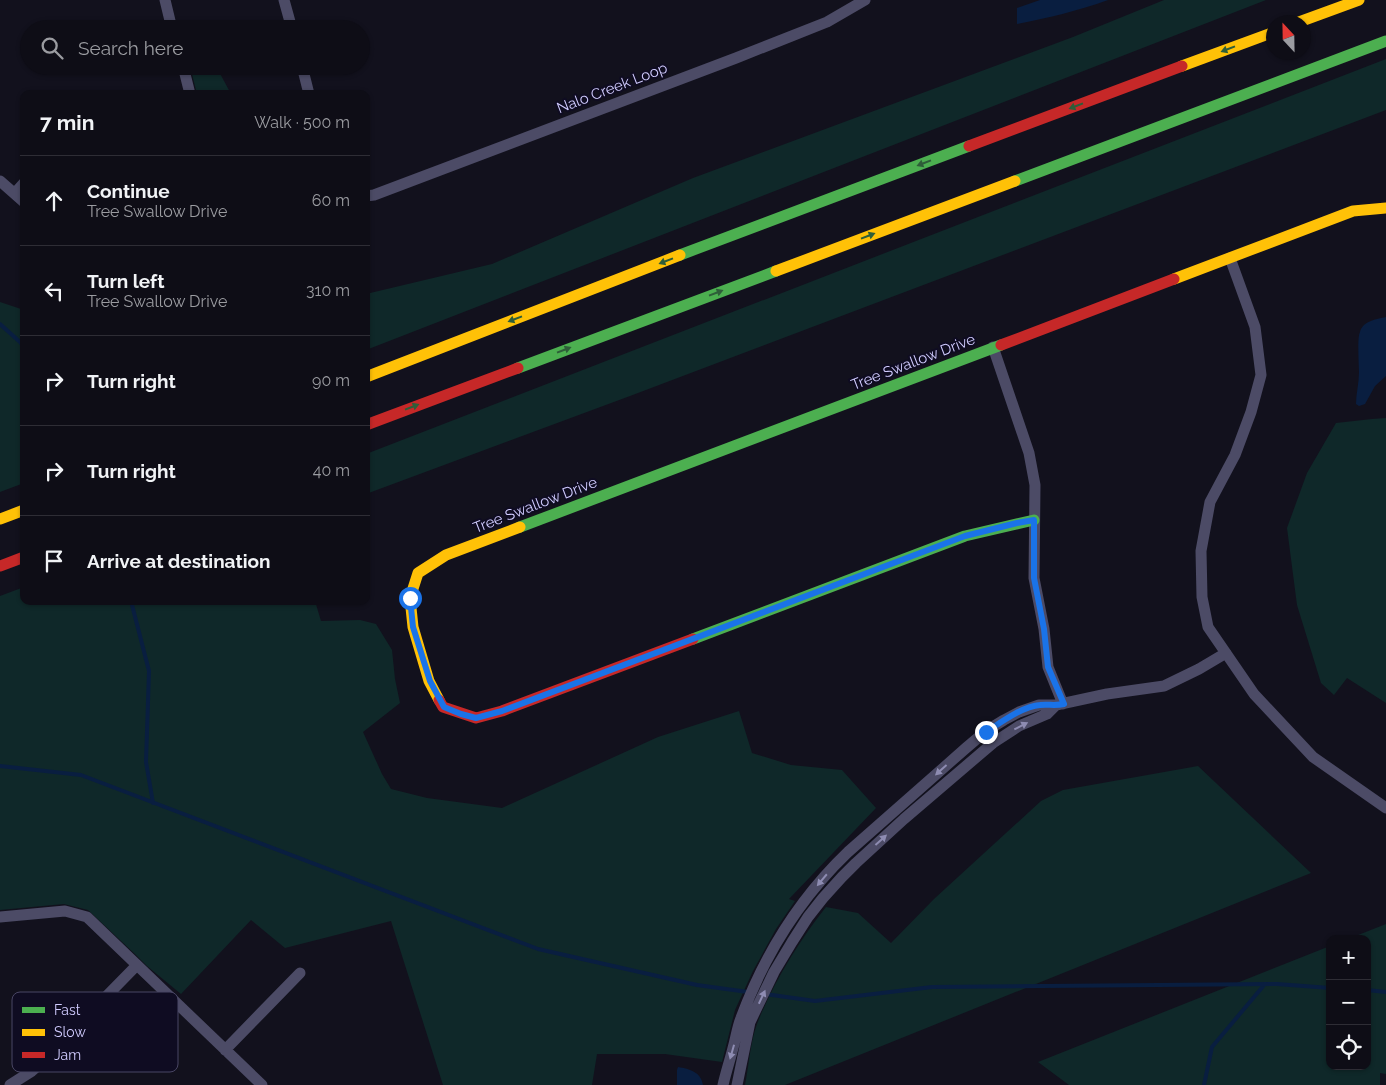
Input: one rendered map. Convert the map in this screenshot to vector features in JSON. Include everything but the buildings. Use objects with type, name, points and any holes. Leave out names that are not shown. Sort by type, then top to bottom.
[{"type":"main road","points":[[1306,15],[1332,0]]},
{"type":"main road","points":[[1311,18],[1359,0]]},
{"type":"main road","points":[[370,375],[761,224],[1266,35]]},
{"type":"main road","points":[[370,422],[1386,41]]},
{"type":"main road","name":"Tree Swallow Drive","points":[[1034,520],[965,536],[502,711],[476,718],[444,707],[430,681],[413,627],[410,598],[418,573],[446,555],[1353,211],[1386,208]]},
{"type":"main road","points":[[0,519],[20,512]]},
{"type":"main road","points":[[0,566],[20,558]]},
{"type":"street","points":[[165,0],[170,20]]},
{"type":"street","points":[[284,0],[290,20]]},
{"type":"street","name":"Nalo Creek Loop","points":[[370,196],[736,58],[827,22],[865,0]]},
{"type":"street","points":[[185,75],[189,90]]},
{"type":"street","points":[[304,75],[308,90]]},
{"type":"street","points":[[0,181],[20,198]]},
{"type":"street","points":[[15,193],[20,187]]},
{"type":"street","points":[[1230,258],[1255,327],[1261,375],[1251,412],[1234,454],[1210,502],[1201,551],[1202,597],[1208,627],[1254,694],[1313,757],[1386,808]]},
{"type":"street","points":[[993,347],[1029,453],[1035,484],[1034,578],[1044,629],[1048,667],[1060,704]]},
{"type":"street","points":[[724,1085],[762,969],[781,934],[798,909],[833,866],[966,748],[986,732],[1020,712],[1039,704],[1060,704],[1107,694],[1164,686],[1226,653]]},
{"type":"street","points":[[737,1085],[745,1021],[808,917],[842,877],[904,819],[993,743],[1020,726],[1047,714],[1060,704]]},
{"type":"street","points":[[966,748],[974,760]]},
{"type":"street","points":[[897,809],[904,819]]},
{"type":"street","points":[[0,917],[65,911],[86,917],[165,992]]},
{"type":"street","points":[[111,992],[137,965]]},
{"type":"street","points":[[225,1050],[300,973]]},
{"type":"street","points":[[178,1005],[262,1085]]},
{"type":"street","points":[[10,1085],[30,1072]]},
{"type":"green space","points":[[1164,0],[1266,0],[370,348],[370,293],[492,264],[693,178],[1073,37]]},
{"type":"green space","points":[[1386,59],[1386,110],[370,493],[370,452]]},
{"type":"green space","points":[[192,75],[221,75],[229,90],[196,90]]},
{"type":"green space","points":[[0,302],[20,309],[20,484],[0,492]]},
{"type":"green space","points":[[1386,418],[1386,703],[1347,678],[1334,695],[1321,683],[1297,605],[1287,528],[1307,473],[1336,423]]},
{"type":"green space","points":[[20,588],[20,605],[316,605],[321,621],[360,620],[376,624],[392,650],[400,703],[363,732],[391,789],[427,798],[502,808],[658,737],[739,711],[752,753],[791,765],[842,770],[876,808],[789,899],[795,901],[776,929],[753,971],[735,1010],[722,1062],[665,1054],[597,1054],[592,1085],[443,1085],[391,921],[285,948],[251,920],[181,994],[147,966],[88,910],[64,904],[0,910],[0,596]]},
{"type":"green space","points":[[1198,766],[1311,873],[785,1085],[745,1085],[753,1039],[763,1009],[787,963],[826,907],[858,913],[891,943],[934,899],[1041,801],[1063,790]]},
{"type":"green space","points":[[1386,924],[1386,1074],[1380,1073],[1380,1085],[1069,1085],[1038,1062],[1326,948],[1326,1070],[1371,1070],[1371,935],[1358,935]]},
{"type":"water","points":[[1040,0],[1108,0],[1085,8],[1017,24],[1017,8]]},
{"type":"water","points":[[1386,317],[1386,376],[1375,386],[1365,404],[1359,406],[1356,404],[1359,376],[1359,335],[1367,323]]},
{"type":"water","points":[[678,1067],[691,1070],[697,1074],[703,1085],[677,1085]]},
{"type":"waterway","points":[[0,324],[20,342]]},
{"type":"waterway","points":[[132,605],[149,671],[146,762],[153,803]]},
{"type":"waterway","points":[[0,766],[81,775],[538,949],[697,985],[748,992]]},
{"type":"waterway","points":[[1204,1085],[1212,1047],[1265,984]]},
{"type":"waterway","points":[[765,994],[815,1001],[932,987],[1277,984],[1326,988]]},
{"type":"waterway","points":[[1371,990],[1386,992]]},
{"type":"traffic: fast","points":[[1015,181],[1386,41]]},
{"type":"traffic: fast","points":[[680,255],[969,146]]},
{"type":"traffic: fast","points":[[518,368],[776,271]]},
{"type":"traffic: fast","points":[[520,527],[1001,345]]},
{"type":"traffic: fast","points":[[693,639],[965,536],[1034,520]]},
{"type":"traffic: slow","points":[[1311,18],[1359,0]]},
{"type":"traffic: slow","points":[[1182,66],[1266,35]]},
{"type":"traffic: slow","points":[[776,271],[1015,181]]},
{"type":"traffic: slow","points":[[1174,279],[1353,211],[1386,208]]},
{"type":"traffic: slow","points":[[370,375],[680,255]]},
{"type":"traffic: slow","points":[[0,519],[20,512]]},
{"type":"traffic: slow","points":[[439,700],[429,681],[413,627],[410,598],[418,573],[446,555],[520,527]]},
{"type":"traffic: jam","points":[[969,146],[1182,66]]},
{"type":"traffic: jam","points":[[1001,345],[1174,279]]},
{"type":"traffic: jam","points":[[370,424],[518,368]]},
{"type":"traffic: jam","points":[[0,566],[20,558]]},
{"type":"traffic: jam","points":[[439,700],[443,707],[476,718],[502,711],[693,639]]},
{"type":"route","points":[[410,598],[413,627],[430,681],[444,707],[476,718],[502,711],[965,536],[1034,520],[1034,578],[1044,629],[1048,667],[1064,704],[1039,704],[1004,720],[986,732]]}]
